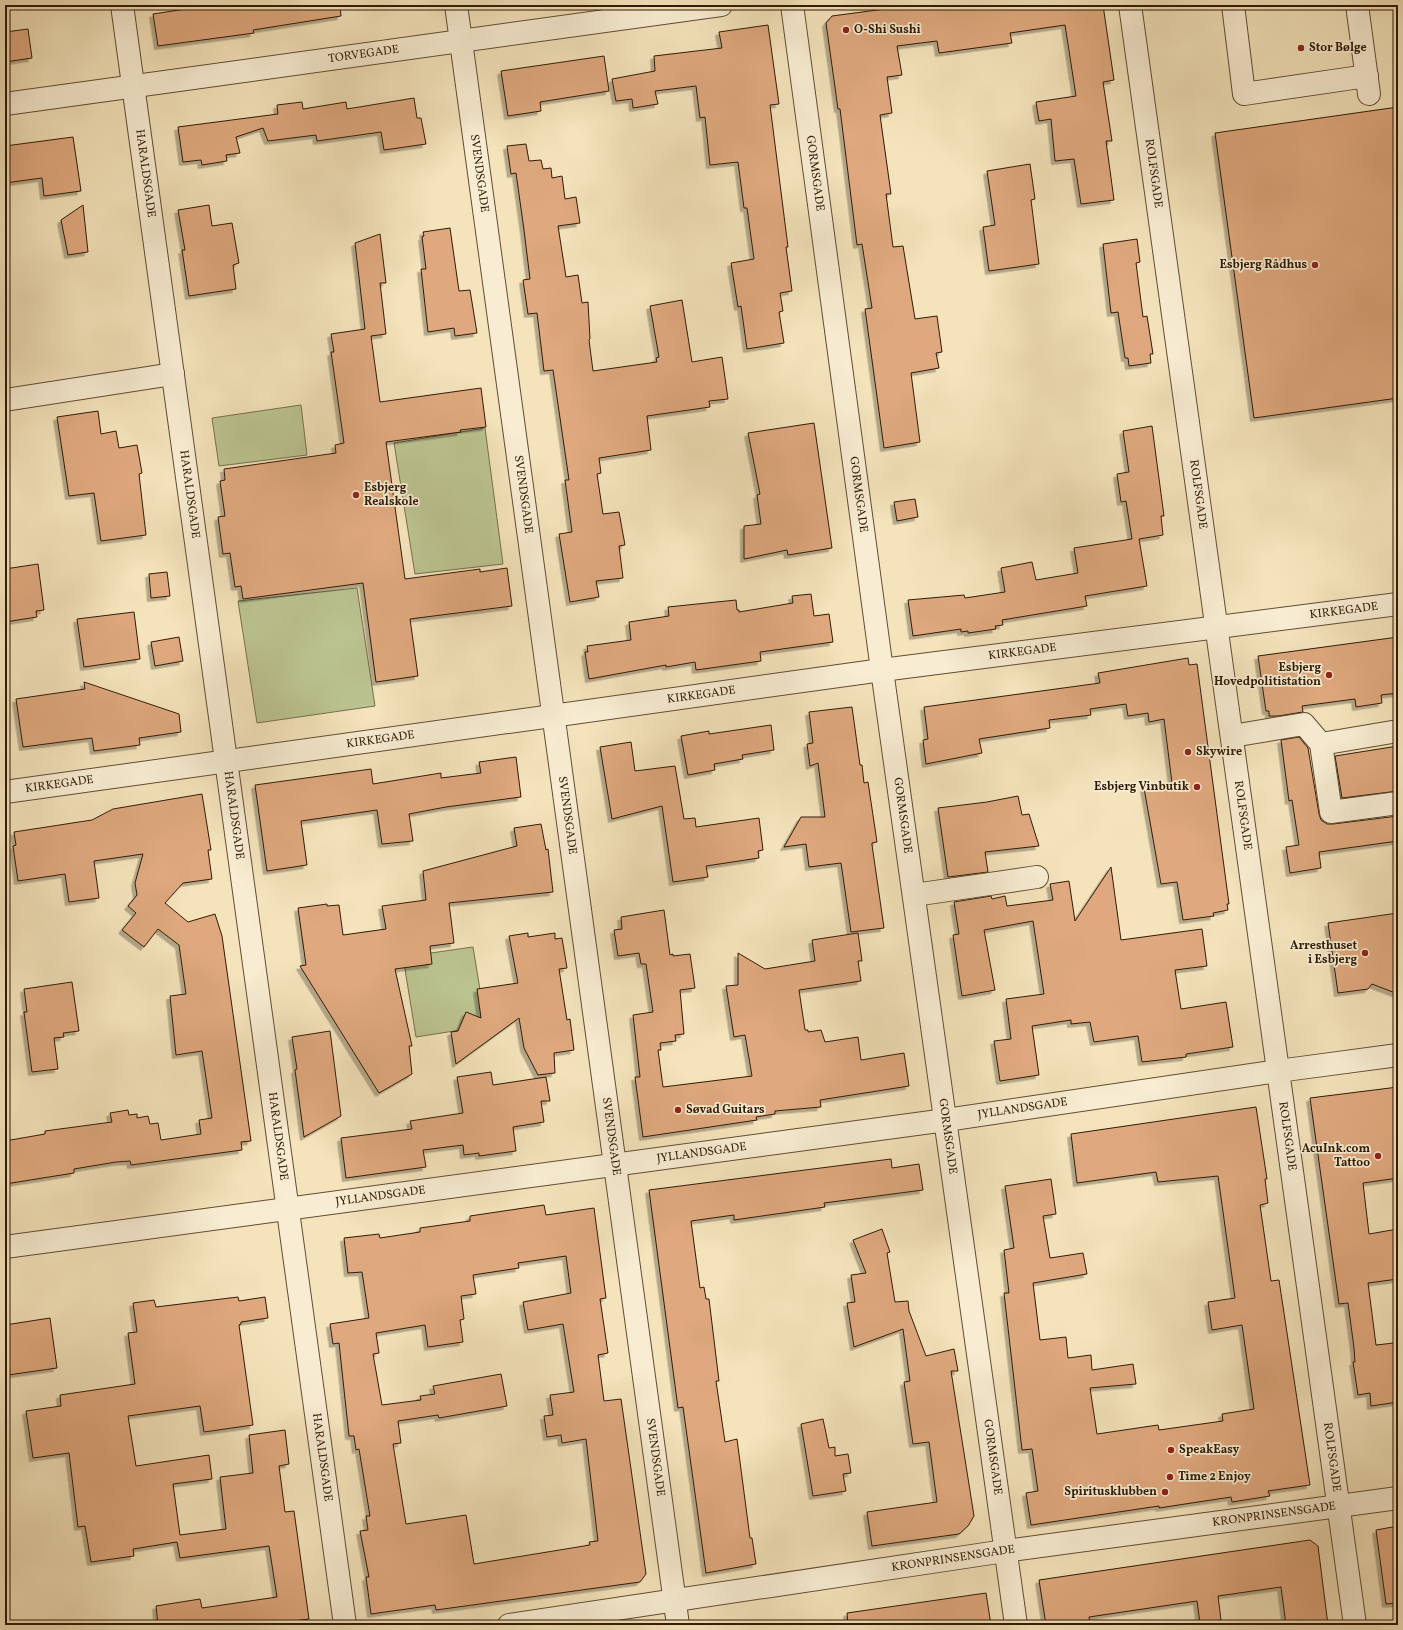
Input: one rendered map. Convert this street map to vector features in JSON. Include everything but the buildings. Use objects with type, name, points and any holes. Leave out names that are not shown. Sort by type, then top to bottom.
[{"type":"street","name":"HARALDSGADE","points":[[122,5],[345,1625]]},
{"type":"street","name":"SVENDSGADE","points":[[456,5],[678,1625]]},
{"type":"street","name":"TORVEGADE","points":[[5,104],[133,85],[721,5]]},
{"type":"street","name":"GORMSGADE","points":[[792,5],[882,670],[1016,1625]]},
{"type":"street","name":"ROLFSGADE","points":[[1130,5],[1355,1625]]},
{"type":"street","points":[[1233,5],[1244,94],[1368,85],[1357,5]]},
{"type":"street","points":[[5,400],[173,374]]},
{"type":"street","name":"KIRKEGADE","points":[[5,792],[882,670],[1398,604]]},
{"type":"street","points":[[1232,736],[1304,724],[1321,744],[1331,812],[1398,803]]},
{"type":"street","points":[[1321,744],[1398,732]]},
{"type":"street","points":[[914,895],[1037,877]]},
{"type":"street","name":"JYLLANDSGADE","points":[[5,1247],[946,1120],[1278,1071],[1398,1055]]},
{"type":"street","name":"KRONPRINSENSGADE","points":[[508,1625],[1005,1550],[1398,1498]]},
{"type":"green space","points":[[301,405],[307,455],[219,466],[212,418]]},
{"type":"green space","points":[[485,428],[503,564],[415,574],[394,443]]},
{"type":"green space","points":[[357,588],[375,706],[257,723],[238,601]]},
{"type":"green space","points":[[473,947],[486,1026],[416,1037],[403,957]]},
{"type":"place","name":"O-Shi Sushi","points":[[846,30]]},
{"type":"place","name":"Stor Bølge","points":[[1301,48]]},
{"type":"place","name":"Esbjerg Rådhus","points":[[1315,265]]},
{"type":"place","name":"Esbjerg Realskole","points":[[356,495]]},
{"type":"place","name":"Esbjerg Hovedpolitistation","points":[[1329,675]]},
{"type":"place","name":"Skywire","points":[[1188,752]]},
{"type":"place","name":"Esbjerg Vinbutik","points":[[1197,787]]},
{"type":"place","name":"Arresthuset i Esbjerg","points":[[1365,953]]},
{"type":"place","name":"Søvad Guitars","points":[[678,1110]]},
{"type":"place","name":"AcuInk.com Tattoo","points":[[1378,1156]]},
{"type":"place","name":"SpeakEasy","points":[[1171,1450]]},
{"type":"place","name":"Time 2 Enjoy","points":[[1170,1477]]},
{"type":"place","name":"Spiritusklubben","points":[[1165,1492]]}]
